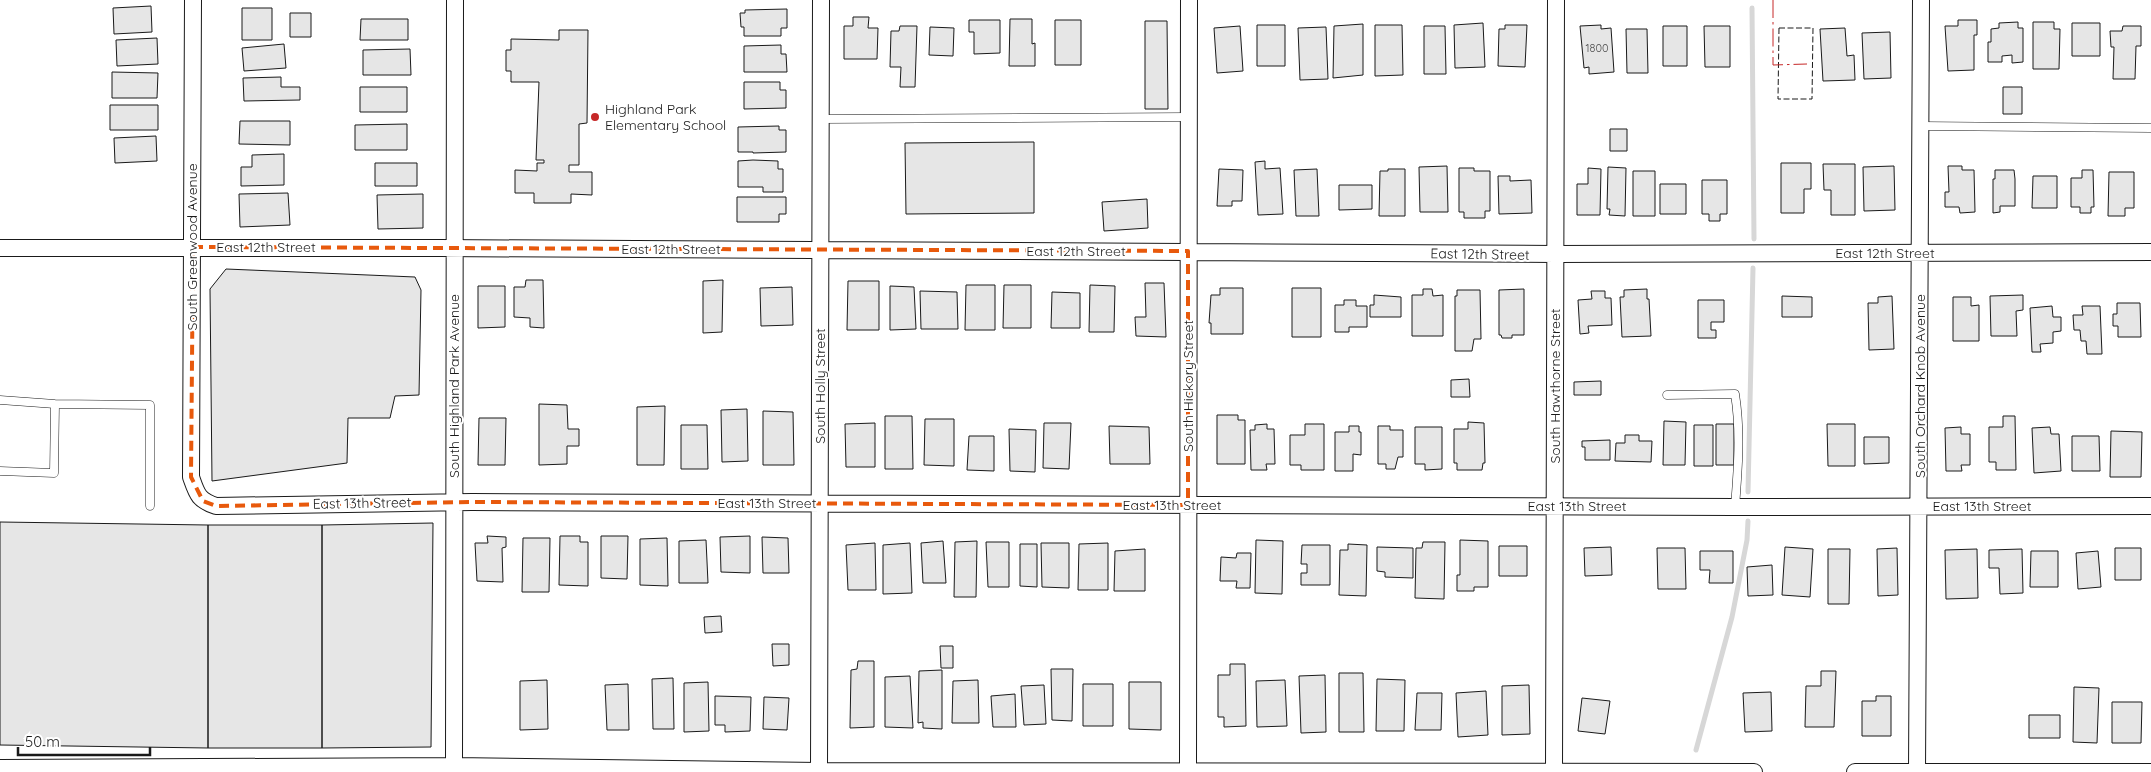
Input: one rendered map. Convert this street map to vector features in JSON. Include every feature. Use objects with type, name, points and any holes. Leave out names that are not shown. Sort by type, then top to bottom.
[{"type":"street","name":"South Greenwood Avenue","points":[[192,0],[193,247],[191,477],[197,494]]},
{"type":"street","name":"South Highland Park Avenue","points":[[454,769],[455,0]]},
{"type":"street","name":"South Holly Street","points":[[819,771],[821,0]]},
{"type":"street","name":"South Hickory Street","points":[[1188,771],[1189,0]]},
{"type":"street","name":"South Hawthorne Street","points":[[1554,771],[1556,0]]},
{"type":"street","name":"South Orchard Knob Avenue","points":[[1917,772],[1922,0]]},
{"type":"street","name":"East 12th Street","points":[[0,248],[454,248],[1555,254],[2151,252]]},
{"type":"street","name":"East 13th Street","points":[[197,494],[203,501],[216,506],[454,502],[1735,507],[2151,506]]},
{"type":"street","points":[[0,768],[1754,772]]},
{"type":"street","points":[[1855,772],[2151,772]]},
{"type":"lane","points":[[821,120],[1189,117]]},
{"type":"lane","points":[[1921,126],[2151,128]]},
{"type":"lane","points":[[1668,395],[1735,394],[1739,418],[1740,452],[1735,507]]},
{"type":"lane","points":[[0,400],[55,404],[150,405],[150,506]]},
{"type":"lane","points":[[0,471],[54,473],[55,404]]},
{"type":"highlighted area","points":[[193,247],[1188,251],[1188,505],[472,502],[216,506],[203,501],[191,477]]},
{"type":"building","points":[[151,6],[152,32],[114,34],[113,8]]},
{"type":"building","points":[[242,8],[272,8],[272,40],[242,40]]},
{"type":"building","points":[[787,9],[787,28],[781,28],[781,36],[744,36],[744,27],[741,27],[740,13],[745,13],[745,10]]},
{"type":"building","points":[[290,13],[311,13],[311,37],[290,37]]},
{"type":"building","points":[[853,17],[869,17],[868,28],[878,28],[877,59],[844,59],[844,26],[853,26]]},
{"type":"building","points":[[361,19],[408,19],[408,40],[360,40]]},
{"type":"building","points":[[1010,19],[1032,19],[1032,44],[1035,43],[1035,66],[1009,66]]},
{"type":"building","points":[[969,20],[1000,20],[1000,53],[974,54],[974,32],[969,32]]},
{"type":"building","points":[[1055,20],[1081,20],[1081,65],[1055,65]]},
{"type":"building","points":[[1958,20],[1977,20],[1977,35],[1974,35],[1974,70],[1948,71],[1945,26],[1958,26]]},
{"type":"building","points":[[1145,21],[1167,21],[1168,109],[1145,109]]},
{"type":"building","points":[[2018,22],[2018,28],[2023,28],[2023,62],[2012,63],[2012,55],[2002,56],[2002,62],[1988,62],[1988,42],[1991,42],[1991,29],[1999,28],[1999,23]]},
{"type":"building","points":[[2033,22],[2054,22],[2054,29],[2060,29],[2059,69],[2033,69]]},
{"type":"building","points":[[1483,23],[1485,67],[1455,68],[1454,25]]},
{"type":"building","points":[[2072,23],[2100,23],[2100,56],[2072,56]]},
{"type":"building","points":[[1363,24],[1363,75],[1333,78],[1334,26]]},
{"type":"building","points":[[1257,25],[1285,25],[1285,66],[1257,66]]},
{"type":"building","points":[[1375,25],[1402,25],[1403,75],[1375,76]]},
{"type":"building","points":[[1505,25],[1527,25],[1525,67],[1498,66],[1499,29],[1505,29]]},
{"type":"building","points":[[1601,25],[1601,29],[1611,28],[1614,72],[1589,74],[1589,67],[1584,68],[1580,26]]},
{"type":"building","points":[[900,26],[917,26],[915,87],[900,87],[901,67],[890,67],[891,31],[899,31]]},
{"type":"building","points":[[1240,26],[1243,71],[1217,73],[1214,28]]},
{"type":"building","points":[[1424,26],[1445,26],[1446,74],[1424,74]]},
{"type":"building","points":[[1663,26],[1687,26],[1687,66],[1663,66]]},
{"type":"building","points":[[1704,26],[1730,26],[1730,67],[1705,67]]},
{"type":"building","points":[[2123,26],[2141,26],[2141,46],[2136,46],[2135,79],[2113,79],[2114,47],[2111,47],[2110,31],[2122,31]]},
{"type":"building","points":[[930,27],[954,28],[953,56],[929,55]]},
{"type":"building","points":[[1326,27],[1328,79],[1300,80],[1298,28]]},
{"type":"building","points":[[1845,28],[1847,56],[1854,55],[1855,80],[1823,81],[1820,29]]},
{"type":"building","points":[[1626,29],[1647,29],[1648,73],[1627,73]]},
{"type":"building","points":[[559,30],[588,30],[587,123],[579,124],[579,165],[569,165],[569,172],[592,172],[592,195],[571,194],[571,203],[534,203],[534,193],[515,193],[515,170],[537,171],[537,163],[544,163],[544,160],[536,160],[539,82],[511,82],[511,71],[506,71],[506,50],[511,50],[511,39],[559,40]]},
{"type":"building","points":[[1890,32],[1891,78],[1864,79],[1862,33]]},
{"type":"building","points":[[157,38],[158,64],[117,66],[116,40]]},
{"type":"building","points":[[284,44],[286,68],[244,71],[242,48]]},
{"type":"building","points":[[781,45],[781,54],[786,54],[787,72],[744,72],[744,46]]},
{"type":"building","points":[[410,49],[411,75],[363,75],[363,50]]},
{"type":"building","points":[[112,72],[158,73],[157,98],[112,98]]},
{"type":"building","points":[[281,77],[281,87],[300,87],[300,100],[244,101],[243,78]]},
{"type":"building","points":[[744,82],[780,82],[780,90],[786,90],[786,108],[744,109]]},
{"type":"building","points":[[360,87],[407,87],[407,112],[360,112]]},
{"type":"building","points":[[2003,87],[2022,87],[2022,114],[2003,114]]},
{"type":"building","points":[[110,105],[158,105],[158,130],[110,130]]},
{"type":"building","points":[[240,121],[290,121],[290,145],[239,144]]},
{"type":"building","points":[[407,124],[407,150],[355,150],[355,125]]},
{"type":"building","points":[[779,126],[779,130],[786,130],[786,152],[738,152],[738,127]]},
{"type":"building","points":[[1610,129],[1627,129],[1627,151],[1610,151]]},
{"type":"building","points":[[156,136],[157,161],[115,163],[114,138]]},
{"type":"building","points":[[1034,142],[1034,213],[906,214],[905,143]]},
{"type":"building","points":[[284,154],[284,185],[241,186],[241,167],[252,167],[252,155]]},
{"type":"building","points":[[738,161],[778,161],[778,169],[783,169],[783,192],[763,192],[763,187],[738,187]]},
{"type":"building","points":[[1265,161],[1265,169],[1280,168],[1283,214],[1258,215],[1255,162]]},
{"type":"building","points":[[375,163],[417,163],[417,186],[375,186]]},
{"type":"building","points":[[1781,163],[1811,163],[1811,189],[1804,189],[1804,213],[1781,213]]},
{"type":"building","points":[[1823,164],[1855,164],[1855,215],[1831,215],[1831,190],[1824,190]]},
{"type":"building","points":[[1447,166],[1448,212],[1420,212],[1419,167]]},
{"type":"building","points":[[1894,166],[1895,210],[1864,211],[1863,167]]},
{"type":"building","points":[[1948,166],[1962,166],[1962,170],[1974,170],[1975,212],[1960,213],[1959,207],[1945,207],[1945,192],[1949,192]]},
{"type":"building","points":[[1608,167],[1626,168],[1625,216],[1609,215],[1610,209],[1607,209]]},
{"type":"building","points":[[1459,168],[1474,168],[1474,171],[1490,171],[1490,211],[1485,211],[1485,218],[1464,218],[1464,212],[1459,212]]},
{"type":"building","points":[[1588,168],[1601,169],[1600,215],[1577,215],[1577,184],[1588,184]]},
{"type":"building","points":[[1219,169],[1243,170],[1242,201],[1232,201],[1232,206],[1217,206]]},
{"type":"building","points":[[1317,169],[1319,216],[1296,216],[1294,170]]},
{"type":"building","points":[[1388,169],[1405,169],[1405,216],[1379,216],[1380,171],[1388,171]]},
{"type":"building","points":[[1995,170],[2014,170],[2015,206],[2000,206],[2000,212],[1993,213],[1993,179],[1995,179]]},
{"type":"building","points":[[2082,170],[2093,170],[2094,207],[2091,207],[2091,213],[2080,213],[2080,207],[2071,207],[2071,178],[2082,178]]},
{"type":"building","points":[[1633,171],[1655,171],[1655,216],[1633,216]]},
{"type":"building","points":[[2109,172],[2134,172],[2134,208],[2125,208],[2125,216],[2108,216]]},
{"type":"building","points":[[1498,176],[1510,176],[1510,181],[1531,180],[1532,213],[1499,214]]},
{"type":"building","points":[[2033,176],[2057,176],[2057,208],[2032,208]]},
{"type":"building","points":[[1702,180],[1727,180],[1727,214],[1720,214],[1720,221],[1709,221],[1709,214],[1702,214]]},
{"type":"building","points":[[1660,184],[1686,184],[1686,214],[1660,214]]},
{"type":"building","points":[[1339,185],[1372,185],[1372,209],[1339,210]]},
{"type":"building","points":[[288,193],[290,225],[240,227],[239,194]]},
{"type":"building","points":[[423,194],[423,228],[378,229],[377,195]]},
{"type":"building","points":[[737,197],[786,197],[786,214],[779,214],[779,222],[737,222]]},
{"type":"building","points":[[1147,199],[1148,228],[1104,231],[1102,202]]},
{"type":"building","points":[[226,269],[415,277],[421,290],[419,395],[395,396],[390,418],[348,418],[347,463],[212,481],[210,289]]},
{"type":"building","points":[[526,280],[543,280],[544,328],[530,327],[530,318],[514,317],[514,287],[525,287]]},
{"type":"building","points":[[723,280],[722,332],[703,333],[703,281]]},
{"type":"building","points":[[848,281],[879,281],[879,330],[847,330]]},
{"type":"building","points":[[1145,283],[1164,283],[1166,337],[1136,336],[1135,317],[1146,317]]},
{"type":"building","points":[[966,285],[995,285],[995,330],[965,330]]},
{"type":"building","points":[[1004,285],[1031,285],[1031,328],[1003,328]]},
{"type":"building","points":[[1090,285],[1115,286],[1114,332],[1089,332]]},
{"type":"building","points":[[478,286],[505,286],[505,327],[478,328]]},
{"type":"building","points":[[890,286],[914,287],[916,329],[890,330]]},
{"type":"building","points":[[792,287],[793,325],[761,326],[760,288]]},
{"type":"building","points":[[1220,288],[1243,288],[1243,334],[1211,334],[1211,323],[1209,323],[1211,295],[1220,295]]},
{"type":"building","points":[[1292,288],[1321,288],[1321,337],[1292,337]]},
{"type":"building","points":[[1423,289],[1432,289],[1433,296],[1443,295],[1443,336],[1412,336],[1412,295],[1423,295]]},
{"type":"building","points":[[1524,289],[1524,335],[1512,335],[1512,338],[1502,338],[1499,335],[1499,290]]},
{"type":"building","points":[[1647,289],[1651,336],[1622,337],[1620,297],[1624,297],[1624,290]]},
{"type":"building","points":[[1457,290],[1480,290],[1481,339],[1474,339],[1472,351],[1455,351],[1455,296],[1457,296]]},
{"type":"building","points":[[920,291],[957,292],[958,329],[921,329]]},
{"type":"building","points":[[1591,291],[1605,291],[1605,298],[1611,298],[1612,325],[1588,326],[1589,333],[1580,334],[1578,300],[1592,299]]},
{"type":"building","points":[[1052,292],[1080,293],[1080,328],[1051,328]]},
{"type":"building","points":[[1374,295],[1401,297],[1401,317],[1370,317],[1370,305],[1374,305]]},
{"type":"building","points":[[2023,295],[2023,310],[2016,311],[2017,336],[1991,336],[1990,296]]},
{"type":"building","points":[[1782,296],[1812,297],[1812,317],[1782,317]]},
{"type":"building","points":[[1892,296],[1894,349],[1869,350],[1868,303],[1878,303],[1878,297]]},
{"type":"building","points":[[1953,297],[1971,297],[1971,306],[1979,305],[1979,341],[1953,341]]},
{"type":"building","points":[[1344,300],[1356,300],[1356,306],[1367,306],[1367,327],[1349,327],[1349,332],[1335,332],[1335,305],[1344,305]]},
{"type":"building","points":[[1698,300],[1724,300],[1724,322],[1711,322],[1711,330],[1716,330],[1716,338],[1698,338]]},
{"type":"building","points":[[2117,303],[2140,303],[2141,337],[2118,337],[2118,326],[2113,326],[2113,314],[2117,314]]},
{"type":"building","points":[[2052,306],[2053,317],[2061,317],[2061,331],[2053,332],[2053,343],[2040,344],[2041,352],[2032,352],[2030,308]]},
{"type":"building","points":[[2082,306],[2100,306],[2102,354],[2087,354],[2086,341],[2081,341],[2080,330],[2074,330],[2073,315],[2083,315]]},
{"type":"building","points":[[1469,379],[1470,397],[1451,397],[1451,380]]},
{"type":"building","points":[[1601,381],[1601,395],[1574,395],[1574,382]]},
{"type":"building","points":[[539,404],[567,405],[568,429],[579,429],[579,446],[567,446],[567,464],[539,465]]},
{"type":"building","points":[[665,406],[664,465],[637,465],[637,407]]},
{"type":"building","points":[[747,409],[748,461],[722,462],[721,410]]},
{"type":"building","points":[[763,411],[793,412],[794,465],[763,465]]},
{"type":"building","points":[[1217,415],[1238,415],[1238,420],[1245,420],[1245,464],[1217,464]]},
{"type":"building","points":[[885,416],[912,416],[913,469],[885,469]]},
{"type":"building","points":[[2003,416],[2015,416],[2016,470],[1996,470],[1996,462],[1989,462],[1989,427],[2003,427]]},
{"type":"building","points":[[479,418],[506,418],[505,465],[478,465]]},
{"type":"building","points":[[925,419],[954,419],[954,466],[924,465]]},
{"type":"building","points":[[1664,421],[1686,422],[1685,465],[1663,465]]},
{"type":"building","points":[[1468,422],[1484,423],[1485,463],[1483,463],[1482,470],[1457,470],[1457,463],[1454,463],[1454,429],[1468,429]]},
{"type":"building","points":[[875,423],[875,467],[846,467],[845,424]]},
{"type":"building","points":[[1044,423],[1071,423],[1069,469],[1043,468]]},
{"type":"building","points":[[1267,424],[1267,429],[1274,429],[1275,464],[1266,464],[1267,470],[1251,470],[1250,430],[1255,430],[1255,425]]},
{"type":"building","points":[[1305,424],[1324,424],[1324,470],[1301,470],[1301,465],[1290,465],[1290,435],[1305,435]]},
{"type":"building","points":[[1716,424],[1734,424],[1734,465],[1716,465]]},
{"type":"building","points":[[1827,424],[1855,424],[1855,466],[1828,466]]},
{"type":"building","points":[[681,425],[707,425],[708,469],[681,469]]},
{"type":"building","points":[[1694,425],[1713,425],[1713,466],[1694,466]]},
{"type":"building","points":[[1109,426],[1149,427],[1150,464],[1110,464]]},
{"type":"building","points":[[1349,426],[1359,426],[1359,432],[1361,432],[1361,455],[1353,454],[1353,471],[1335,471],[1335,432],[1349,432]]},
{"type":"building","points":[[1378,426],[1390,426],[1390,430],[1403,430],[1403,457],[1398,457],[1395,469],[1386,469],[1386,464],[1378,464]]},
{"type":"building","points":[[1415,427],[1442,427],[1442,469],[1425,470],[1425,464],[1415,464]]},
{"type":"building","points":[[1961,427],[1961,434],[1970,434],[1970,465],[1961,465],[1962,471],[1946,471],[1945,428]]},
{"type":"building","points":[[2050,427],[2051,434],[2059,434],[2061,471],[2034,473],[2032,428]]},
{"type":"building","points":[[1009,429],[1036,430],[1035,472],[1010,471]]},
{"type":"building","points":[[2111,431],[2142,432],[2141,477],[2110,477]]},
{"type":"building","points":[[1625,435],[1639,435],[1639,441],[1652,441],[1651,462],[1615,461],[1616,443],[1625,443]]},
{"type":"building","points":[[969,436],[994,436],[994,471],[967,470]]},
{"type":"building","points":[[2072,436],[2099,436],[2100,471],[2072,471]]},
{"type":"building","points":[[1864,437],[1889,437],[1889,463],[1864,464]]},
{"type":"building","points":[[1610,440],[1610,460],[1585,460],[1585,447],[1582,447],[1582,441]]},
{"type":"building","points":[[0,522],[208,525],[208,748],[0,745]]},
{"type":"building","points":[[433,523],[431,747],[322,748],[322,525]]},
{"type":"building","points":[[208,525],[322,525],[322,748],[208,748]]},
{"type":"building","points":[[487,536],[506,537],[506,547],[502,548],[503,582],[477,581],[475,543],[488,543]]},
{"type":"building","points":[[560,536],[580,536],[580,542],[588,542],[588,586],[559,585]]},
{"type":"building","points":[[601,536],[628,536],[627,579],[601,578]]},
{"type":"building","points":[[750,536],[750,573],[721,572],[720,537]]},
{"type":"building","points":[[762,537],[788,538],[789,573],[763,573]]},
{"type":"building","points":[[523,538],[550,538],[549,592],[522,592]]},
{"type":"building","points":[[667,538],[668,586],[640,585],[640,539]]},
{"type":"building","points":[[706,540],[708,583],[679,583],[679,541]]},
{"type":"building","points":[[1256,540],[1283,541],[1282,594],[1255,593]]},
{"type":"building","points":[[1460,540],[1488,541],[1488,587],[1474,587],[1474,591],[1457,591],[1457,575],[1460,575]]},
{"type":"building","points":[[943,541],[946,583],[923,583],[921,543]]},
{"type":"building","points":[[977,541],[976,597],[954,597],[955,542]]},
{"type":"building","points":[[986,542],[1009,542],[1009,587],[988,587]]},
{"type":"building","points":[[1423,542],[1445,542],[1444,599],[1415,598],[1416,548],[1422,548]]},
{"type":"building","points":[[875,543],[876,590],[848,590],[846,545]]},
{"type":"building","points":[[910,543],[912,593],[883,594],[883,545]]},
{"type":"building","points":[[1041,543],[1069,543],[1069,588],[1042,587]]},
{"type":"building","points":[[1108,543],[1108,590],[1078,590],[1079,544]]},
{"type":"building","points":[[1020,544],[1037,544],[1037,587],[1020,586]]},
{"type":"building","points":[[1348,544],[1367,545],[1366,596],[1339,595],[1340,550],[1348,550]]},
{"type":"building","points":[[1302,545],[1330,545],[1330,585],[1301,585],[1301,573],[1307,573],[1307,564],[1301,564]]},
{"type":"building","points":[[1499,546],[1527,546],[1527,576],[1499,576]]},
{"type":"building","points":[[1377,547],[1413,548],[1413,578],[1385,577],[1385,572],[1377,571]]},
{"type":"building","points":[[1611,547],[1612,575],[1585,576],[1584,548]]},
{"type":"building","points":[[1785,547],[1813,549],[1810,597],[1782,595]]},
{"type":"building","points":[[1657,548],[1685,548],[1686,589],[1658,589]]},
{"type":"building","points":[[1897,548],[1898,595],[1878,596],[1877,549]]},
{"type":"building","points":[[2115,548],[2141,548],[2141,580],[2115,580]]},
{"type":"building","points":[[1145,549],[1145,591],[1114,591],[1115,551]]},
{"type":"building","points":[[1828,549],[1850,549],[1849,604],[1828,604]]},
{"type":"building","points":[[1977,549],[1978,598],[1946,599],[1945,550]]},
{"type":"building","points":[[2022,549],[2023,593],[2000,594],[1999,568],[1989,568],[1989,550]]},
{"type":"building","points":[[1700,551],[1733,551],[1733,583],[1709,583],[1710,570],[1700,570]]},
{"type":"building","points":[[2031,551],[2058,551],[2058,587],[2030,587]]},
{"type":"building","points":[[2098,551],[2101,587],[2078,589],[2076,553]]},
{"type":"building","points":[[1237,553],[1251,553],[1250,588],[1236,588],[1237,581],[1220,581],[1221,557],[1236,558]]},
{"type":"building","points":[[1772,565],[1773,595],[1748,596],[1747,567]]},
{"type":"building","points":[[721,616],[722,632],[705,633],[704,617]]},
{"type":"building","points":[[772,644],[789,644],[789,665],[773,666]]},
{"type":"building","points":[[940,646],[953,646],[953,668],[941,668]]},
{"type":"building","points":[[858,661],[874,661],[874,727],[850,728],[851,670],[857,669]]},
{"type":"building","points":[[1230,664],[1245,664],[1246,726],[1224,727],[1224,717],[1218,717],[1218,675],[1230,675]]},
{"type":"building","points":[[1051,669],[1073,669],[1072,721],[1052,720]]},
{"type":"building","points":[[942,670],[942,729],[923,728],[923,722],[918,723],[919,671]]},
{"type":"building","points":[[1821,671],[1836,671],[1834,727],[1805,727],[1806,686],[1821,686]]},
{"type":"building","points":[[1339,673],[1363,673],[1364,732],[1339,732]]},
{"type":"building","points":[[1325,675],[1326,732],[1301,733],[1299,676]]},
{"type":"building","points":[[910,676],[913,728],[885,727],[885,677]]},
{"type":"building","points":[[673,678],[674,729],[653,729],[652,679]]},
{"type":"building","points":[[1377,679],[1405,680],[1404,731],[1376,731]]},
{"type":"building","points":[[547,680],[548,729],[520,730],[520,681]]},
{"type":"building","points":[[978,680],[979,723],[952,723],[953,681]]},
{"type":"building","points":[[1285,680],[1287,726],[1257,727],[1256,681]]},
{"type":"building","points":[[708,682],[709,731],[684,732],[684,683]]},
{"type":"building","points":[[1129,682],[1161,682],[1161,730],[1129,729]]},
{"type":"building","points":[[628,684],[629,730],[607,730],[605,685]]},
{"type":"building","points":[[1083,684],[1113,684],[1113,726],[1083,726]]},
{"type":"building","points":[[1044,685],[1046,724],[1024,725],[1021,686]]},
{"type":"building","points":[[1529,685],[1530,734],[1502,735],[1502,686]]},
{"type":"building","points":[[2074,687],[2099,688],[2097,743],[2073,742]]},
{"type":"building","points":[[1486,691],[1488,735],[1458,737],[1456,693]]},
{"type":"building","points":[[1771,692],[1772,731],[1745,732],[1743,693]]},
{"type":"building","points":[[1417,693],[1442,693],[1441,730],[1415,730]]},
{"type":"building","points":[[1015,694],[1016,727],[993,727],[991,696]]},
{"type":"building","points":[[715,696],[751,697],[750,731],[725,732],[725,725],[715,725]]},
{"type":"building","points":[[1876,696],[1891,696],[1891,736],[1862,736],[1862,701],[1876,701]]},
{"type":"building","points":[[764,697],[789,698],[787,730],[763,729]]},
{"type":"building","points":[[1582,698],[1610,701],[1605,734],[1578,731]]},
{"type":"building","points":[[2112,702],[2142,702],[2141,743],[2112,743]]},
{"type":"building","points":[[2029,715],[2060,715],[2060,738],[2029,738]]},
{"type":"waterway","points":[[1752,8],[1754,239]]},
{"type":"waterway","points":[[1748,492],[1753,268]]},
{"type":"waterway","points":[[1696,750],[1732,617],[1747,540],[1748,521]]},
{"type":"fence","points":[[1779,28],[1813,28],[1812,99],[1778,99],[1779,28]]},
{"type":"power","points":[[1773,0],[1773,65],[1807,64]]},
{"type":"place","name":"Highland Park Elementary School","points":[[595,117]]}]
